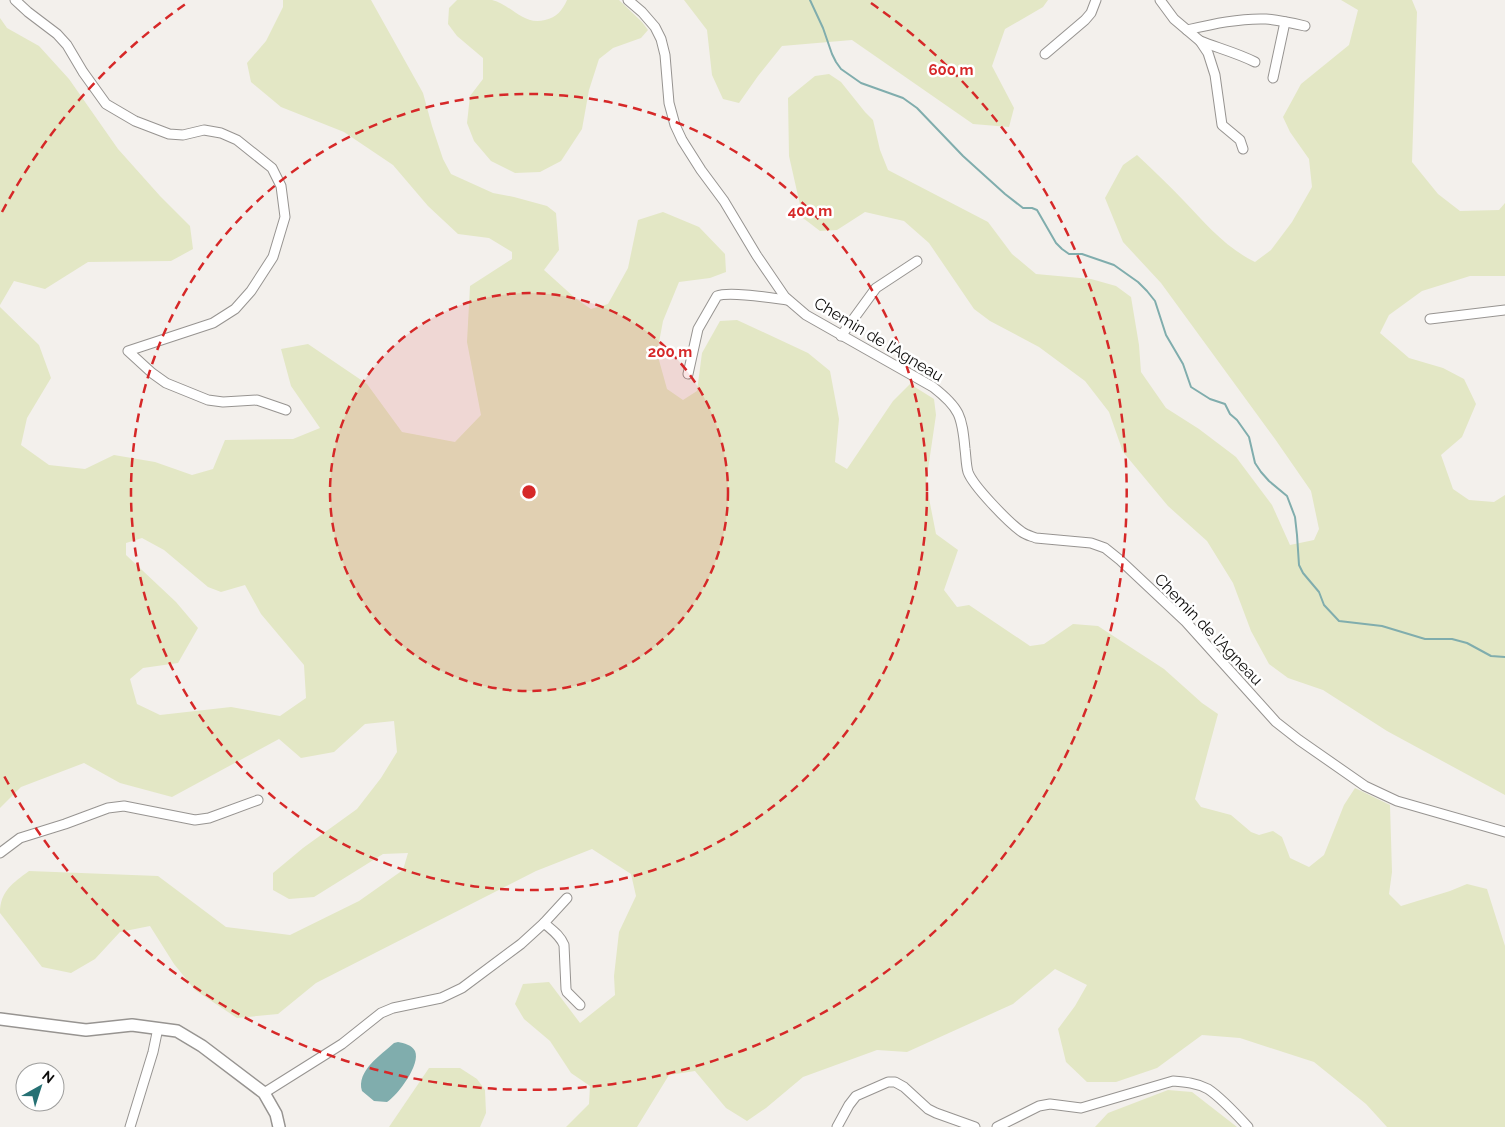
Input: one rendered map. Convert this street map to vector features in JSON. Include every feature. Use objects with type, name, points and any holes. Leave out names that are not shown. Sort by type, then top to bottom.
[{"type":"main road","points":[[0,1019],[86,1030],[132,1025],[177,1031],[202,1046],[264,1093],[276,1114],[279,1127]]},
{"type":"street","points":[[15,0],[57,34],[67,45],[83,72],[106,104],[135,121],[169,134],[183,135],[204,130],[220,133],[236,140],[272,168],[280,186],[286,217],[274,257],[251,290],[235,309],[212,323],[128,351],[166,383],[208,400],[223,402],[257,400],[286,410]]},
{"type":"street","name":"Chemin de l’Agneau","points":[[628,0],[655,27],[661,39],[665,55],[669,103],[675,125],[682,140],[724,201],[787,300],[806,315],[841,336],[933,387],[950,401],[962,423],[967,469],[973,483],[1016,527],[1029,536],[1036,538],[1091,543],[1105,548],[1186,622],[1276,722],[1365,786],[1397,801],[1505,832]]},
{"type":"street","points":[[1045,54],[1085,20],[1091,13],[1096,0]]},
{"type":"street","points":[[1160,0],[1174,19],[1200,41],[1208,53],[1215,75],[1222,125],[1240,140],[1243,149]]},
{"type":"street","points":[[1187,30],[1231,21],[1263,19],[1305,26]]},
{"type":"street","points":[[1273,78],[1285,22]]},
{"type":"street","points":[[1200,41],[1234,52],[1255,62]]},
{"type":"street","points":[[841,336],[876,288],[917,261]]},
{"type":"street","points":[[688,374],[698,329],[717,296],[722,294],[749,295],[787,300]]},
{"type":"street","points":[[1430,318],[1505,310]]},
{"type":"street","points":[[0,853],[20,838],[66,824],[108,808],[124,806],[195,820],[209,818],[258,800]]},
{"type":"street","points":[[264,1093],[342,1044],[381,1013],[393,1008],[441,998],[462,988],[509,954],[544,923],[567,898]]},
{"type":"street","points":[[544,923],[562,939],[564,945],[566,989],[580,1005]]},
{"type":"street","points":[[130,1127],[153,1052],[158,1028]]},
{"type":"street","points":[[997,1127],[1039,1106],[1050,1104],[1081,1108],[1173,1081],[1189,1082],[1207,1089],[1237,1114],[1248,1127]]},
{"type":"street","points":[[838,1127],[849,1105],[856,1096],[888,1082],[895,1082],[904,1087],[928,1109],[975,1127]]},
{"type":"green space","points":[[283,0],[371,0],[423,93],[443,159],[451,174],[493,193],[547,206],[556,213],[559,250],[544,270],[575,298],[591,309],[608,304],[628,268],[638,220],[663,212],[699,227],[725,254],[726,272],[710,278],[679,282],[663,321],[657,353],[667,389],[683,400],[697,391],[702,353],[720,321],[737,320],[808,353],[830,371],[839,419],[835,462],[847,469],[893,401],[910,384],[934,399],[936,415],[926,483],[936,534],[958,550],[944,590],[957,607],[969,605],[1030,646],[1044,644],[1073,624],[1098,626],[1164,669],[1202,703],[1218,714],[1195,799],[1201,807],[1231,815],[1251,832],[1259,835],[1273,831],[1282,837],[1290,858],[1309,867],[1324,855],[1344,805],[1355,788],[1390,805],[1392,872],[1389,894],[1401,906],[1467,884],[1487,889],[1505,946],[1505,1127],[1387,1127],[1366,1104],[1314,1062],[1240,1038],[1202,1035],[1157,1068],[1116,1082],[1087,1082],[1066,1062],[1058,1029],[1075,1006],[1087,985],[1055,969],[1013,1004],[907,1052],[877,1050],[803,1077],[766,1108],[747,1121],[726,1108],[695,1071],[669,1075],[637,1127],[566,1127],[589,1104],[590,1086],[571,1073],[550,1041],[524,1019],[515,1004],[523,984],[549,982],[580,1023],[615,995],[614,976],[619,932],[636,896],[631,874],[592,849],[536,871],[316,983],[278,1014],[237,1018],[195,990],[174,964],[150,926],[120,932],[95,959],[71,973],[42,967],[0,913],[2,899],[8,888],[29,871],[158,876],[226,927],[290,935],[359,901],[403,870],[408,853],[383,854],[314,897],[289,899],[273,890],[273,873],[303,848],[357,809],[381,778],[397,752],[394,721],[365,724],[334,752],[301,758],[279,739],[172,797],[120,783],[84,763],[21,787],[0,808],[0,307],[39,345],[51,378],[27,418],[21,445],[49,465],[85,469],[114,455],[155,462],[192,475],[213,469],[225,440],[293,439],[320,428],[291,386],[281,349],[308,344],[367,384],[402,432],[455,442],[481,415],[467,342],[470,286],[512,259],[512,252],[489,238],[458,234],[428,206],[393,165],[344,132],[281,107],[251,82],[247,63],[266,41],[283,7]],"holes":[[[142,538],[164,550],[208,587],[221,592],[245,585],[261,614],[304,665],[306,698],[280,716],[231,707],[160,715],[137,704],[130,679],[143,668],[178,663],[198,628],[176,602],[126,555],[126,543]]]},
{"type":"green space","points":[[457,0],[492,0],[506,6],[524,18],[537,21],[549,19],[556,15],[567,0],[619,0],[648,30],[641,38],[613,48],[599,59],[589,90],[582,129],[561,161],[540,172],[515,173],[491,161],[474,141],[467,123],[470,96],[483,79],[483,58],[457,36],[448,24],[449,8]]},
{"type":"green space","points":[[684,0],[1048,0],[1043,7],[1005,29],[992,66],[1014,108],[1009,127],[973,124],[852,40],[782,46],[739,103],[723,99],[712,75],[707,30]]},
{"type":"green space","points":[[1341,0],[1412,0],[1417,12],[1412,162],[1438,194],[1460,211],[1499,210],[1505,203],[1505,276],[1470,276],[1422,291],[1389,315],[1380,333],[1409,358],[1443,368],[1464,379],[1476,404],[1462,437],[1441,455],[1453,489],[1469,500],[1494,502],[1505,495],[1505,795],[1387,731],[1323,690],[1288,678],[1269,664],[1251,631],[1233,583],[1207,541],[1168,506],[1123,452],[1109,412],[1085,381],[1039,347],[990,321],[974,309],[929,243],[904,221],[865,212],[837,230],[820,231],[803,218],[789,156],[788,98],[815,76],[829,74],[841,82],[873,120],[880,150],[888,170],[988,222],[1012,254],[1036,274],[1091,279],[1116,286],[1131,297],[1139,345],[1141,372],[1166,408],[1199,429],[1236,457],[1272,505],[1290,545],[1314,540],[1319,529],[1311,491],[1161,283],[1123,242],[1105,198],[1123,165],[1137,155],[1217,235],[1235,250],[1255,262],[1271,250],[1292,222],[1312,187],[1309,159],[1290,132],[1283,117],[1301,84],[1349,45],[1358,10]]},
{"type":"green space","points":[[0,18],[7,28],[39,46],[69,79],[118,149],[190,226],[193,249],[171,261],[88,262],[45,289],[14,281],[0,305]]},
{"type":"green space","points":[[429,1068],[460,1068],[477,1079],[485,1090],[486,1113],[480,1127],[389,1127]]},
{"type":"green space","points":[[1168,1090],[1192,1092],[1237,1127],[1095,1127],[1108,1113]]},
{"type":"water","points":[[398,1042],[410,1046],[415,1051],[416,1057],[412,1071],[402,1086],[387,1102],[374,1101],[362,1091],[363,1077],[366,1070],[377,1058],[394,1043]]},
{"type":"waterway","points":[[810,0],[832,54],[841,69],[861,83],[903,98],[917,108],[963,156],[1005,194],[1023,208],[1037,210],[1056,243],[1062,249],[1069,254],[1082,254],[1114,265],[1147,291],[1155,301],[1166,335],[1183,364],[1191,387],[1210,399],[1225,404],[1230,414],[1237,420],[1249,437],[1255,463],[1261,472],[1287,496],[1295,517],[1299,565],[1303,573],[1319,592],[1324,605],[1339,621],[1382,626],[1425,639],[1452,639],[1467,643],[1491,656],[1505,657]]}]
